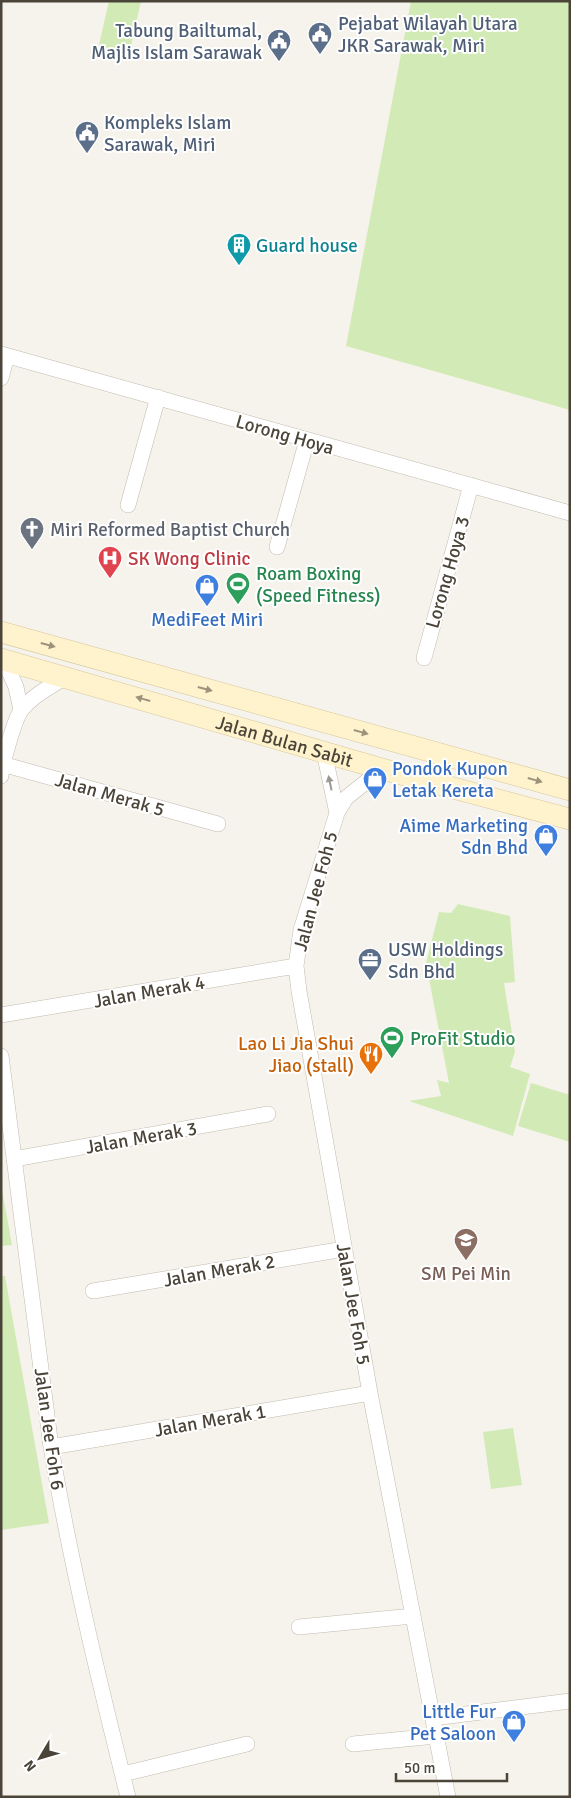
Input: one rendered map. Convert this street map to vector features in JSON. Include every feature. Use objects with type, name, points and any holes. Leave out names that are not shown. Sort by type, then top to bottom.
[{"type":"main road","name":"Jalan Bulan Sabit","points":[[1,632],[570,790]]},
{"type":"main road","name":"Jalan Bulan Sabit","points":[[3,660],[382,769],[570,819]]},
{"type":"street","points":[[1,378],[4,355]]},
{"type":"street","name":"Lorong Hoya","points":[[4,355],[570,513]]},
{"type":"street","points":[[128,506],[158,397]]},
{"type":"street","points":[[277,547],[307,440]]},
{"type":"street","name":"Lorong Hoya 3","points":[[424,658],[471,485]]},
{"type":"street","points":[[2,770],[21,710],[16,687],[3,660]]},
{"type":"street","points":[[21,710],[41,693],[66,677]]},
{"type":"street","name":"Jalan Jee Foh 5","points":[[324,752],[337,813]]},
{"type":"street","name":"Jalan Jee Foh 5","points":[[382,769],[346,798],[337,813],[301,930],[296,966],[308,1045],[370,1393],[448,1797]]},
{"type":"street","name":"Jalan Merak 5","points":[[2,770],[218,824]]},
{"type":"street","name":"Jalan Merak 4","points":[[1,1015],[296,966]]},
{"type":"street","name":"Jalan Jee Foh 6","points":[[1,1056],[51,1447],[71,1557],[128,1797]]},
{"type":"street","name":"Jalan Merak 3","points":[[14,1159],[268,1114]]},
{"type":"street","name":"Jalan Merak 2","points":[[94,1291],[344,1249]]},
{"type":"street","name":"Jalan Merak 1","points":[[51,1447],[370,1393]]},
{"type":"street","points":[[299,1627],[413,1616]]},
{"type":"street","points":[[432,1718],[570,1700]]},
{"type":"street","points":[[354,1744],[436,1736]]},
{"type":"street","points":[[123,1774],[247,1744]]},
{"type":"green space","points":[[109,1],[141,1],[129,55],[125,58],[102,53],[98,49]]},
{"type":"green space","points":[[411,1],[570,1],[570,410],[346,346]]},
{"type":"green space","points":[[458,904],[510,916],[515,982],[504,983],[515,1052],[510,1067],[530,1074],[513,1136],[409,1101],[441,1096],[437,1080],[449,1083],[426,963],[439,912],[451,913]]},
{"type":"green space","points":[[531,1083],[570,1095],[570,1142],[518,1126]]},
{"type":"green space","points":[[1,1184],[12,1245],[1,1246]]},
{"type":"green space","points":[[1,1276],[5,1276],[49,1523],[1,1530]]},
{"type":"green space","points":[[513,1428],[522,1485],[491,1489],[483,1432]]},
{"type":"place","name":"Pejabat Wilayah Utara JKR Sarawak, Miri","points":[[320,55]]},
{"type":"place","name":"Tabung Bailtumal, Majlis Islam Sarawak","points":[[279,62]]},
{"type":"place","name":"Kompleks Islam Sarawak, Miri","points":[[87,154]]},
{"type":"place","name":"Guard house","points":[[239,266]]},
{"type":"place","name":"Miri Reformed Baptist Church","points":[[32,550]]},
{"type":"place","name":"SK Wong Clinic","points":[[110,579]]},
{"type":"place","name":"Roam Boxing (Speed Fitness)","points":[[238,605]]},
{"type":"place","name":"MediFeet Miri","points":[[207,607]]},
{"type":"place","name":"Pondok Kupon Letak Kereta","points":[[375,800]]},
{"type":"place","name":"Aime Marketing Sdn Bhd","points":[[546,857]]},
{"type":"place","name":"USW Holdings Sdn Bhd","points":[[370,981]]},
{"type":"place","name":"ProFit Studio","points":[[392,1059]]},
{"type":"place","name":"Lao Li Jia Shui Jiao (stall)","points":[[371,1075]]},
{"type":"place","name":"SM Pei Min","points":[[466,1261]]},
{"type":"place","name":"Little Fur Pet Saloon","points":[[514,1743]]}]
